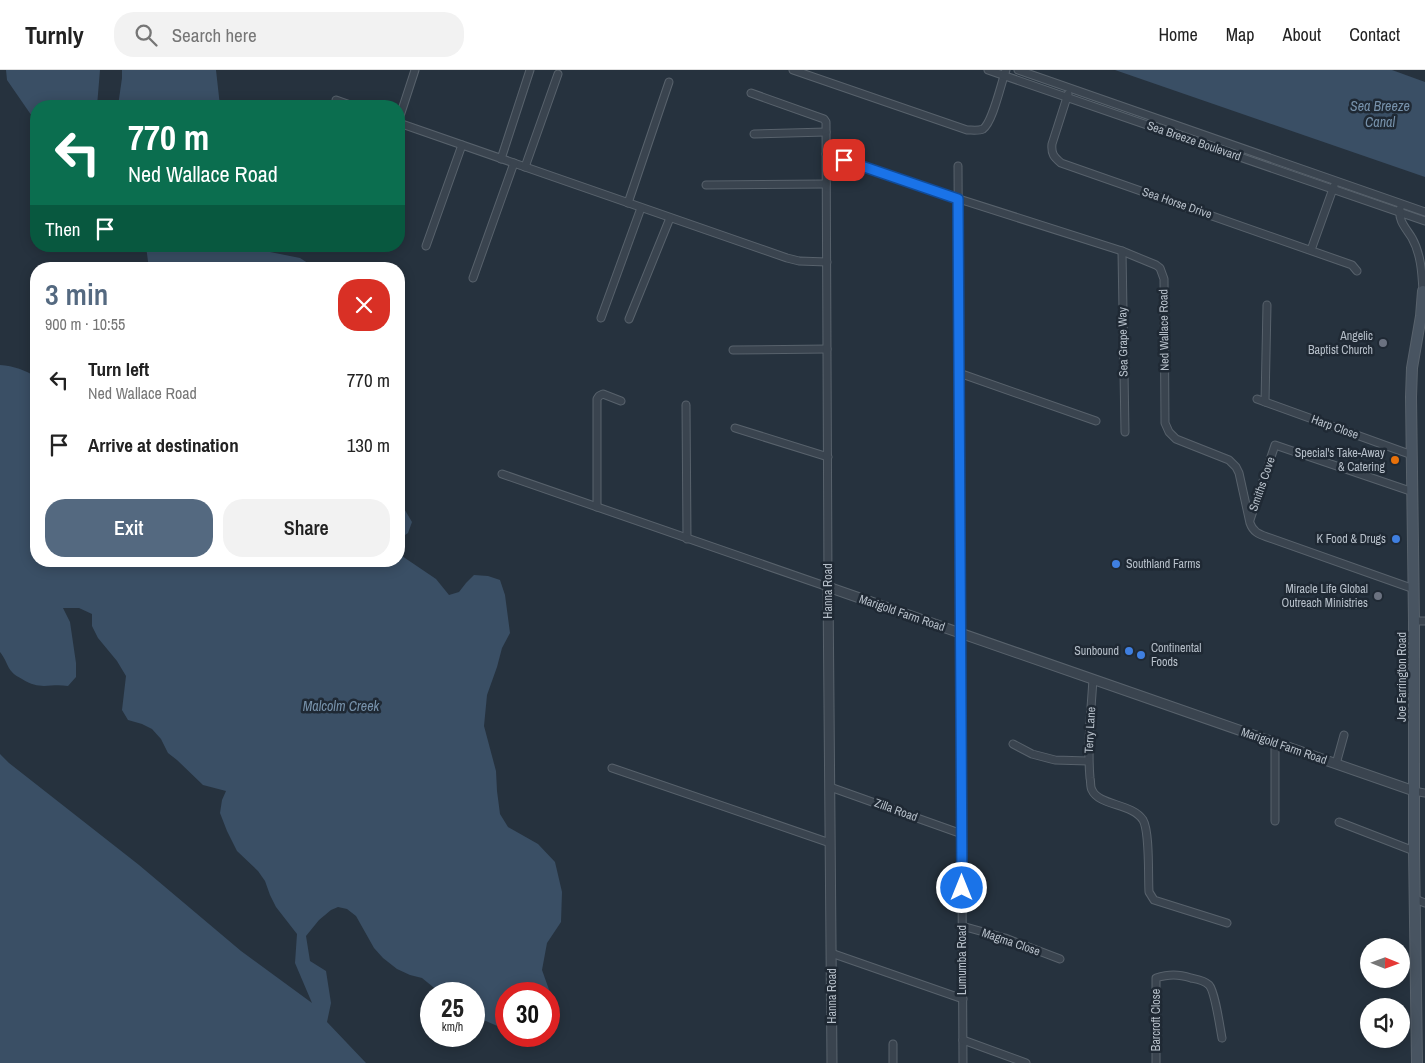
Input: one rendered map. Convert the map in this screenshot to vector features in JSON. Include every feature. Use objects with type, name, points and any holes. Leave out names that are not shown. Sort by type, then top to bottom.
[{"type":"main road","name":"Joe Farrington Road","points":[[1417,1063],[1420,950],[1415,899],[1414,850],[1412,379],[1424,292]]},
{"type":"street","points":[[405,102],[415,70]]},
{"type":"street","points":[[501,158],[530,70]]},
{"type":"street","points":[[793,70],[967,130],[977,130],[988,124],[1005,73]]},
{"type":"street","name":"Sea Breeze Boulevard","points":[[988,70],[1005,73],[1067,97],[1425,221]]},
{"type":"street","name":"Sea Breeze Boulevard","points":[[1018,70],[1425,212]]},
{"type":"street","points":[[525,167],[558,74]]},
{"type":"street","points":[[628,203],[669,82]]},
{"type":"street","name":"Sea Horse Drive","points":[[1070,88],[1052,144],[1054,158],[1061,163],[1352,265],[1357,272]]},
{"type":"street","name":"Hanna Road","points":[[751,93],[825,120],[832,1063]]},
{"type":"street","points":[[405,123],[792,260],[827,262]]},
{"type":"street","points":[[754,134],[826,132]]},
{"type":"street","points":[[426,246],[462,145]]},
{"type":"street","name":"Ned Wallace Road","points":[[826,154],[958,199],[1122,251],[1156,264],[1164,279],[1165,423],[1167,429],[1176,439],[1229,460],[1234,464],[1239,472],[1250,520]]},
{"type":"street","points":[[473,278],[514,163]]},
{"type":"street","name":"Lumumba Road","points":[[958,166],[963,1063]]},
{"type":"street","points":[[1311,250],[1336,181]]},
{"type":"street","points":[[706,185],[826,184]]},
{"type":"street","points":[[1402,204],[1399,212],[1400,220],[1412,239],[1423,267],[1424,292]]},
{"type":"street","points":[[601,318],[641,208]]},
{"type":"street","points":[[629,319],[670,218]]},
{"type":"street","name":"Sea Grape Way","points":[[1122,251],[1124,432]]},
{"type":"street","points":[[1265,402],[1267,305]]},
{"type":"street","points":[[733,350],[827,349]]},
{"type":"street","points":[[959,373],[1096,421]]},
{"type":"street","points":[[597,507],[597,400],[603,394],[621,401]]},
{"type":"street","name":"Harp Close","points":[[1257,399],[1412,455]]},
{"type":"street","points":[[686,404],[687,538]]},
{"type":"street","points":[[735,428],[828,457]]},
{"type":"street","name":"Smiths Cove","points":[[1250,520],[1275,445],[1413,492]]},
{"type":"street","name":"Marigold Farm Road","points":[[502,474],[1414,791]]},
{"type":"street","points":[[1250,520],[1254,531],[1264,536],[1414,589]]},
{"type":"street","points":[[1414,621],[1425,621]]},
{"type":"street","name":"Terry Lane","points":[[1012,744],[1032,754],[1054,760],[1088,761],[1093,679]]},
{"type":"street","points":[[1336,764],[1344,735]]},
{"type":"street","points":[[1274,821],[1275,748],[1277,743]]},
{"type":"street","points":[[1088,761],[1092,790],[1100,799],[1125,807],[1144,821],[1147,833],[1149,892],[1154,900],[1227,923]]},
{"type":"street","points":[[612,768],[830,843]]},
{"type":"street","name":"Zilla Road","points":[[830,786],[962,834]]},
{"type":"street","points":[[1414,791],[1425,793]]},
{"type":"street","points":[[1339,822],[1414,850]]},
{"type":"street","points":[[1415,899],[1425,903]]},
{"type":"street","name":"Magma Close","points":[[962,926],[1005,938],[1060,959]]},
{"type":"street","points":[[831,953],[963,999]]},
{"type":"street","name":"Barcroft Close","points":[[1156,1063],[1156,978],[1168,974],[1179,974],[1210,985],[1222,1038]]},
{"type":"street","points":[[963,1040],[1026,1063]]},
{"type":"street","points":[[893,1044],[893,1063]]},
{"type":"water","points":[[6,70],[100,70],[98,100],[30,100],[30,113],[7,80]]},
{"type":"water","points":[[122,70],[216,70],[219,100],[119,100]]},
{"type":"water","name":"Sea Breeze Canal","points":[[1115,70],[1392,70],[1425,82],[1425,177]]},
{"type":"water","points":[[147,252],[270,252],[300,258],[306,262],[148,262]]},
{"type":"water","name":"Malcolm Creek","points":[[0,365],[10,366],[30,373],[30,567],[405,567],[405,558],[436,579],[449,595],[459,592],[474,575],[488,576],[500,580],[505,595],[510,633],[502,648],[487,695],[484,726],[496,771],[500,814],[508,827],[538,844],[555,862],[562,892],[561,922],[547,943],[542,970],[546,982],[495,982],[495,1025],[485,1021],[485,982],[427,982],[422,978],[397,969],[374,948],[356,916],[347,909],[338,907],[319,920],[306,936],[310,961],[326,971],[331,1003],[327,1022],[366,1063],[0,1063],[0,754],[139,865],[241,951],[312,1003],[295,963],[297,934],[276,907],[265,881],[258,871],[237,851],[227,831],[220,813],[226,791],[203,785],[168,753],[161,739],[152,729],[128,720],[122,710],[126,676],[117,661],[98,638],[92,626],[92,614],[79,608],[63,608],[70,622],[76,663],[76,677],[68,686],[40,686],[29,683],[13,673],[0,652]]},
{"type":"water","points":[[405,510],[412,522],[408,533],[405,535]]},
{"type":"place","name":"Angelic Baptist Church","points":[[1383,343]]},
{"type":"place","name":"Special's Take-Away & Catering","points":[[1395,460]]},
{"type":"place","name":"K Food & Drugs","points":[[1396,539]]},
{"type":"place","name":"Southland Farms","points":[[1116,564]]},
{"type":"place","name":"Miracle Life Global Outreach Ministries","points":[[1378,596]]},
{"type":"place","name":"Sunbound","points":[[1129,651]]},
{"type":"place","name":"Continental Foods","points":[[1141,655]]},
{"type":"route","points":[[844,160],[958,199],[962,888]]}]
